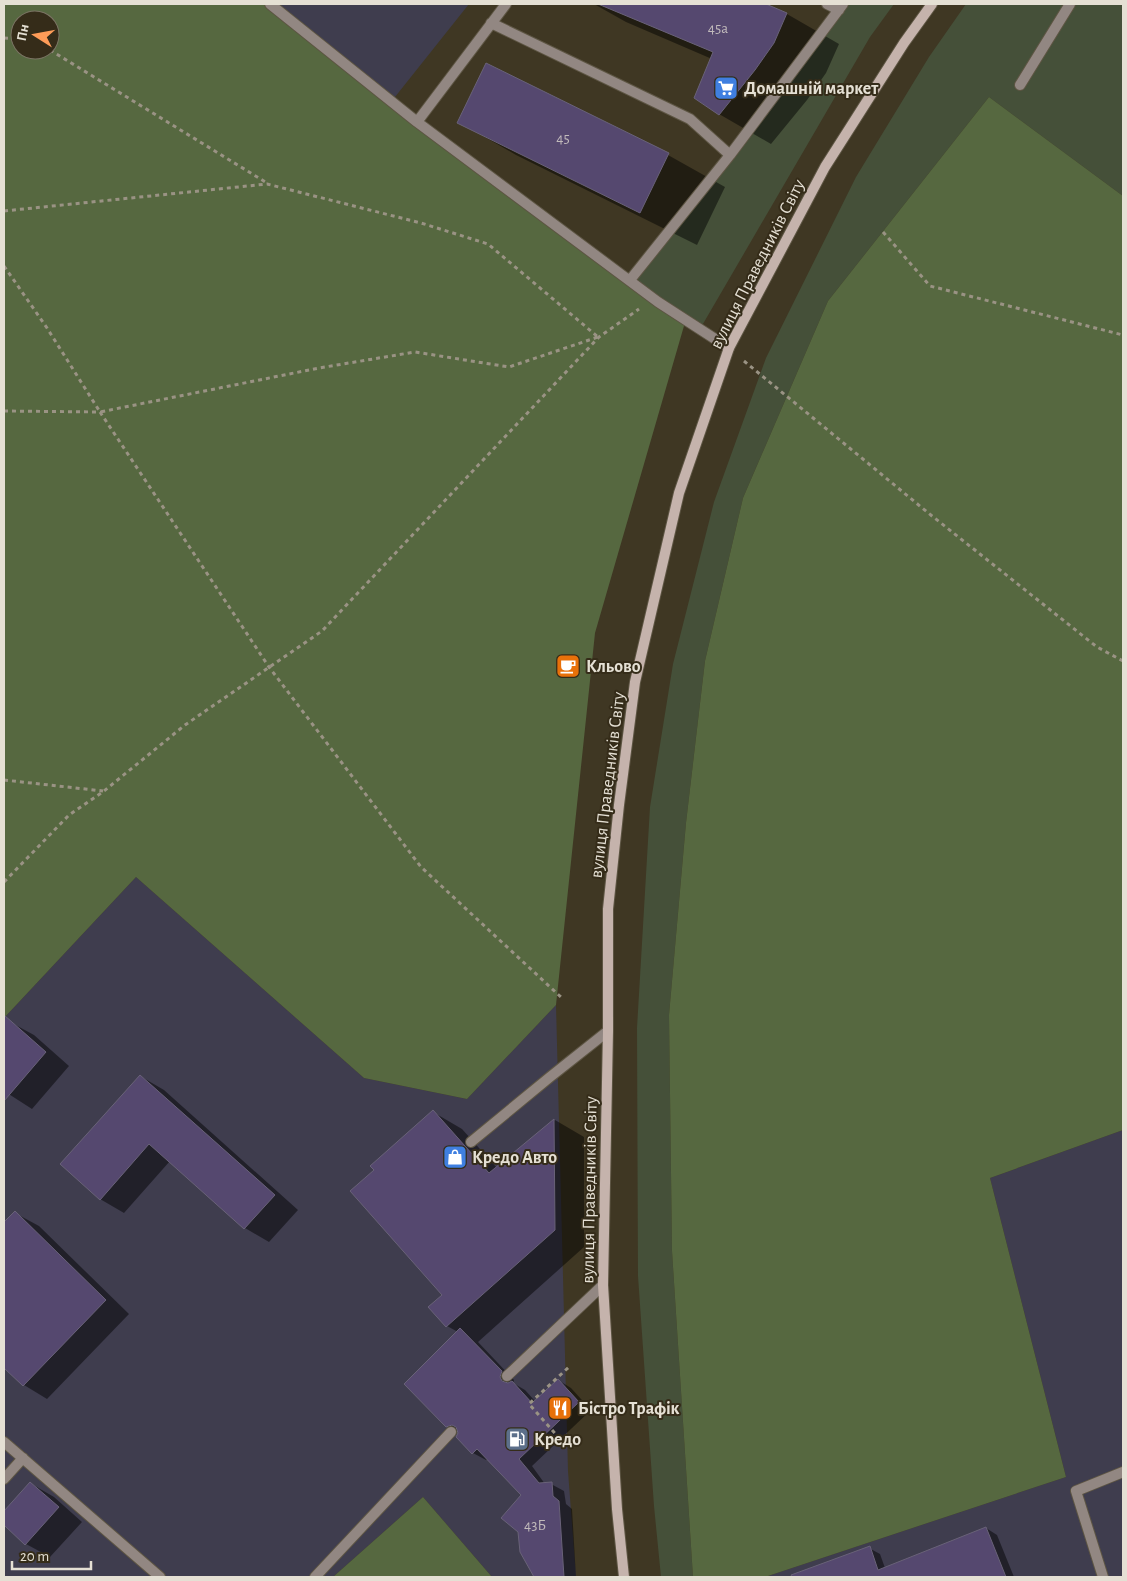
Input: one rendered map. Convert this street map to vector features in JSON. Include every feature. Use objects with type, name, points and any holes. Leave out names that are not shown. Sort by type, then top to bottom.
[{"type":"main road","name":"вулиця Праведників Світу","points":[[624,1577],[616,1508],[603,1285],[608,1031],[608,909],[635,682],[679,493],[729,348],[825,166],[904,43],[932,4]]},
{"type":"lane","points":[[270,4],[417,122],[658,302],[729,348]]},
{"type":"lane","points":[[417,122],[506,4]]},
{"type":"lane","points":[[630,280],[730,155],[841,7],[827,4]]},
{"type":"lane","points":[[1020,85],[1070,4]]},
{"type":"lane","points":[[491,23],[690,119],[730,155]]},
{"type":"lane","points":[[471,1142],[608,1031]]},
{"type":"lane","points":[[507,1376],[603,1285]]},
{"type":"lane","points":[[315,1577],[451,1432]]},
{"type":"lane","points":[[4,1442],[160,1577]]},
{"type":"lane","points":[[4,1479],[22,1458]]},
{"type":"lane","points":[[1103,1577],[1076,1491],[1123,1472]]},
{"type":"path","points":[[60,56],[267,184],[421,223],[488,244],[599,337]]},
{"type":"path","points":[[4,211],[267,184]]},
{"type":"path","points":[[883,232],[930,286],[1123,335]]},
{"type":"path","points":[[4,266],[47,328],[100,412],[269,667],[421,867],[563,999]]},
{"type":"path","points":[[4,882],[69,815],[104,791],[185,725],[322,631],[599,337],[640,308],[658,302]]},
{"type":"path","points":[[4,411],[100,412],[319,368],[415,352],[508,366],[599,337]]},
{"type":"path","points":[[729,348],[932,516],[1097,647],[1123,661]]},
{"type":"path","points":[[4,780],[104,791]]},
{"type":"path","points":[[560,1439],[529,1404],[570,1366]]},
{"type":"shaded area","points":[[270,4],[469,4],[391,102]]},
{"type":"shaded area","points":[[136,877],[364,1078],[467,1099],[556,1005],[568,1471],[576,1577],[492,1577],[423,1497],[333,1577],[4,1577],[4,1018]]},
{"type":"shaded area","points":[[1123,1130],[1123,1577],[765,1577],[1066,1477],[990,1178]]},
{"type":"green space","points":[[4,4],[270,4],[391,102],[686,319],[595,633],[556,1005],[467,1099],[364,1078],[136,877],[4,1018]]},
{"type":"green space","points":[[843,4],[894,4],[870,37],[700,329],[630,280]]},
{"type":"green space","points":[[966,4],[1123,4],[1123,196],[989,97],[828,301],[743,498],[705,661],[686,823],[669,1015],[672,1251],[693,1577],[661,1577],[654,1506],[638,1276],[637,1028],[650,807],[673,664],[714,502],[766,358],[856,177],[929,57]]},
{"type":"green space","points":[[989,97],[1123,196],[1123,1130],[990,1178],[1066,1477],[765,1577],[693,1577],[672,1251],[669,1015],[686,823],[705,661],[743,498],[828,301]]},
{"type":"green space","points":[[423,1497],[492,1577],[333,1577]]},
{"type":"building","points":[[598,4],[766,4],[787,13],[774,43],[719,115],[694,98],[713,52]]},
{"type":"building","points":[[486,63],[669,153],[640,213],[457,123]]},
{"type":"building","points":[[4,1015],[46,1052],[4,1101]]},
{"type":"building","points":[[140,1075],[275,1195],[244,1229],[149,1144],[100,1200],[60,1164]]},
{"type":"building","points":[[433,1110],[489,1173],[554,1119],[555,1230],[446,1327],[428,1307],[442,1295],[350,1191],[374,1170],[370,1166]]},
{"type":"building","points":[[15,1211],[106,1300],[23,1386],[4,1368],[4,1222]]},
{"type":"building","points":[[460,1328],[502,1371],[500,1377],[502,1381],[508,1383],[512,1381],[532,1403],[558,1379],[579,1402],[519,1459],[539,1483],[552,1482],[553,1496],[559,1501],[564,1577],[534,1577],[520,1552],[518,1532],[501,1518],[521,1495],[477,1449],[472,1454],[456,1437],[458,1433],[456,1427],[452,1425],[446,1427],[404,1384]]},
{"type":"building","points":[[30,1482],[59,1507],[25,1545],[4,1525],[4,1511]]},
{"type":"building","points":[[986,1527],[1006,1577],[792,1577],[791,1575],[870,1546],[878,1570]]},
{"type":"place","name":"Домашній маркет","points":[[726,88]]},
{"type":"place","name":"Кльово","points":[[568,666]]},
{"type":"place","name":"Кредо Авто","points":[[455,1157]]},
{"type":"place","name":"Бістро Трафік","points":[[560,1408]]},
{"type":"place","name":"Кредо","points":[[517,1439]]}]
